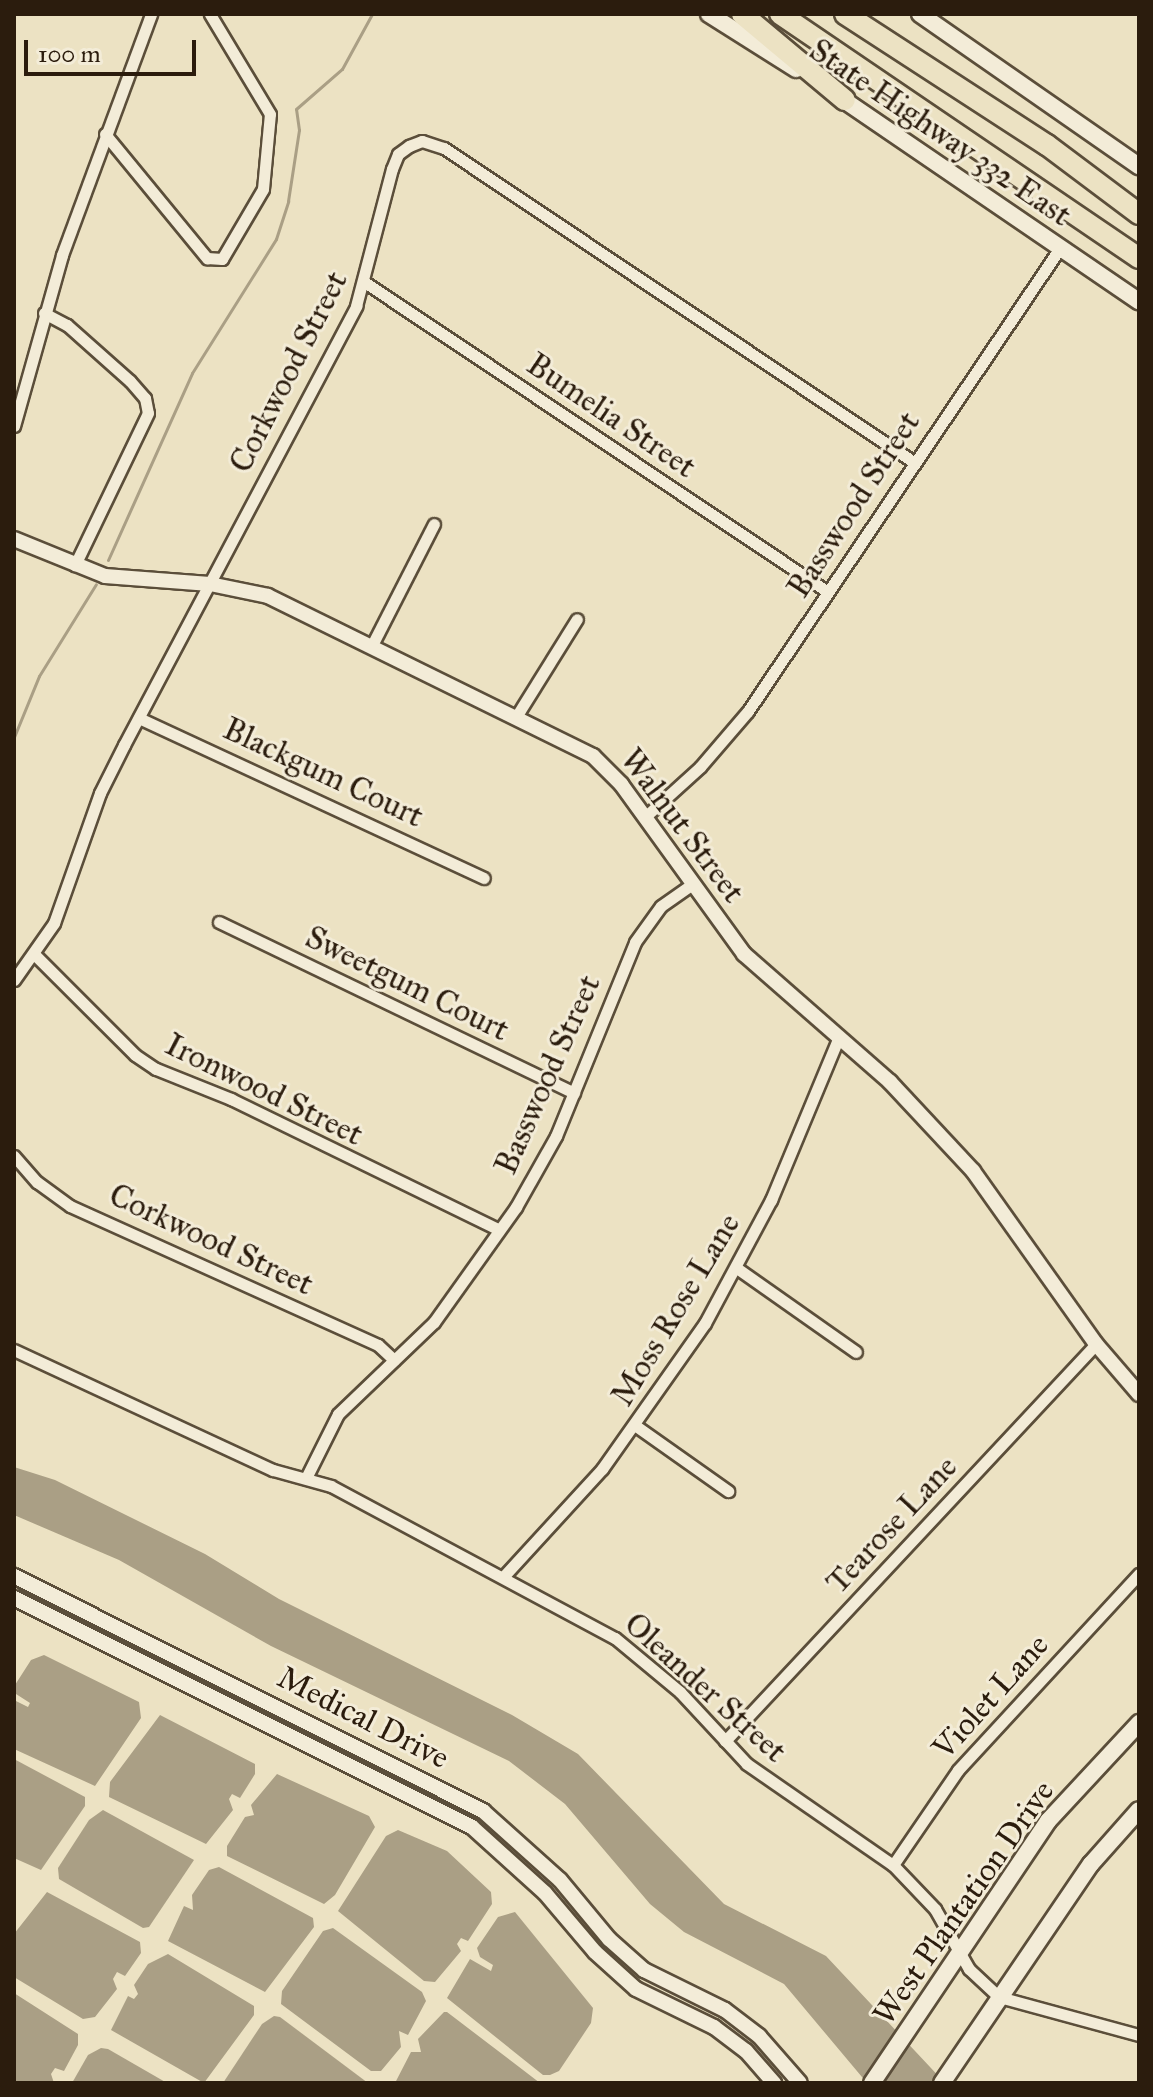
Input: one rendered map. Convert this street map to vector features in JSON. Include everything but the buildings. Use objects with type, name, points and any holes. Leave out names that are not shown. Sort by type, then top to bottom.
[{"type":"highway","points":[[742,14],[845,100]]},
{"type":"highway","points":[[780,14],[1139,258]]},
{"type":"highway","points":[[845,14],[1047,145],[1139,214]]},
{"type":"highway","points":[[1047,145],[1139,196]]},
{"type":"main road","name":"State Highway 332 East","points":[[709,14],[845,100],[1139,301]]},
{"type":"main road","points":[[920,14],[1139,166]]},
{"type":"main road","name":"West Plantation Drive","points":[[872,2083],[1048,1821],[1139,1723]]},
{"type":"main road","points":[[942,2083],[1091,1864],[1139,1810]]},
{"type":"street","points":[[14,426],[44,313],[105,134],[151,14]]},
{"type":"street","points":[[105,134],[207,258],[222,259],[263,189],[270,114],[210,14]]},
{"type":"street","name":"Corkwood Street","points":[[14,980],[35,955],[72,882],[100,793],[366,283],[398,154],[422,141],[434,143],[912,461]]},
{"type":"street","name":"Basswood Street","points":[[646,816],[723,744],[828,592],[912,461],[1060,248]]},
{"type":"street","name":"Bumelia Street","points":[[366,283],[828,592]]},
{"type":"street","points":[[44,313],[67,325],[130,381],[145,398],[148,413],[75,565]]},
{"type":"street","points":[[371,647],[434,524]]},
{"type":"street","name":"Walnut Street","points":[[14,539],[105,576],[210,584],[268,596],[593,756],[646,816],[691,885],[744,954],[890,1082],[973,1171],[1096,1344],[1139,1394]]},
{"type":"street","points":[[516,717],[577,619]]},
{"type":"street","name":"Blackgum Court","points":[[139,718],[484,878]]},
{"type":"street","name":"Basswood Street","points":[[307,1476],[338,1414],[434,1322],[499,1230],[556,1136],[645,925],[691,885]]},
{"type":"street","name":"Sweetgum Court","points":[[219,922],[574,1093]]},
{"type":"street","name":"Ironwood Street","points":[[35,955],[135,1055],[156,1069],[231,1099],[327,1150],[499,1230]]},
{"type":"street","name":"Moss Rose Lane","points":[[503,1577],[636,1426],[738,1269],[839,1037]]},
{"type":"street","name":"Corkwood Street","points":[[14,1156],[37,1182],[70,1206],[378,1345],[394,1360]]},
{"type":"street","points":[[738,1269],[856,1352]]},
{"type":"street","name":"Tearose Lane","points":[[725,1741],[1096,1344]]},
{"type":"street","name":"Oleander Street","points":[[14,1350],[273,1470],[307,1476],[615,1638],[680,1692],[725,1741],[777,1788],[893,1865],[935,1909],[961,1954],[999,1997]]},
{"type":"street","points":[[636,1426],[728,1491]]},
{"type":"street","name":"Violet Lane","points":[[893,1865],[958,1770],[1139,1574]]},
{"type":"street","name":"Medical Drive","points":[[14,1576],[483,1811],[560,1880],[609,1939],[644,1970],[725,2010],[759,2036],[796,2082]]},
{"type":"street","name":"Medical Drive","points":[[14,1598],[472,1827],[545,1893],[595,1952],[636,1989],[714,2027],[746,2051],[774,2083]]},
{"type":"street","points":[[636,1989],[644,1970]]},
{"type":"street","points":[[999,1997],[1138,2033]]},
{"type":"shaded area","points":[[14,1467],[55,1480],[205,1554],[279,1599],[512,1715],[578,1754],[724,1904],[826,1956],[945,2083],[867,2083],[784,1984],[684,1932],[650,1904],[565,1804],[509,1761],[271,1646],[119,1560],[14,1515]]},
{"type":"shaded area","points":[[44,1655],[139,1702],[141,1718],[95,1786],[14,1749],[14,1700],[28,1707],[30,1703],[16,1694],[15,1685],[31,1660]]},
{"type":"shaded area","points":[[160,1715],[255,1764],[255,1774],[240,1798],[232,1794],[229,1799],[233,1810],[206,1844],[109,1797],[110,1782]]},
{"type":"shaded area","points":[[14,1759],[85,1797],[85,1806],[41,1870],[14,1858]]},
{"type":"shaded area","points":[[277,1774],[369,1816],[375,1827],[335,1895],[324,1904],[227,1856],[227,1846],[245,1817],[254,1815],[251,1805]]},
{"type":"shaded area","points":[[103,1810],[194,1860],[149,1927],[143,1928],[59,1879],[58,1868],[89,1820]]},
{"type":"shaded area","points":[[398,1830],[447,1851],[491,1892],[492,1904],[468,1941],[461,1938],[457,1944],[461,1951],[435,1982],[424,1981],[338,1911],[386,1836]]},
{"type":"shaded area","points":[[219,1867],[313,1918],[314,1927],[265,1992],[168,1941],[184,1906],[193,1910],[192,1895],[209,1870]]},
{"type":"shaded area","points":[[47,1892],[140,1942],[141,1953],[125,1976],[117,1972],[113,1979],[117,1989],[95,2017],[83,2019],[14,1977],[14,1934]]},
{"type":"shaded area","points":[[515,1912],[593,2008],[591,2023],[559,2071],[550,2075],[543,2075],[447,1998],[470,1959],[491,1971],[493,1965],[480,1957],[477,1948],[498,1917]]},
{"type":"shaded area","points":[[333,1928],[422,1992],[426,2001],[408,2035],[399,2031],[401,2047],[381,2071],[371,2071],[281,2004],[282,1991],[323,1931]]},
{"type":"shaded area","points":[[168,1954],[254,2006],[254,2015],[204,2083],[111,2030],[128,1996],[134,1999],[138,1994],[134,1985],[148,1964]]},
{"type":"shaded area","points":[[14,1993],[78,2034],[78,2045],[64,2071],[55,2068],[51,2074],[54,2083],[14,2083]]},
{"type":"shaded area","points":[[444,2012],[540,2083],[395,2083],[411,2052],[421,2052],[418,2039]]},
{"type":"shaded area","points":[[274,2016],[280,2017],[368,2083],[223,2083],[262,2024]]},
{"type":"shaded area","points":[[101,2048],[167,2083],[72,2083],[88,2055]]},
{"type":"waterway","points":[[108,560],[192,373],[276,239],[288,201],[299,130],[296,109],[342,69],[372,14]]},
{"type":"waterway","points":[[14,737],[39,676],[96,584]]}]
